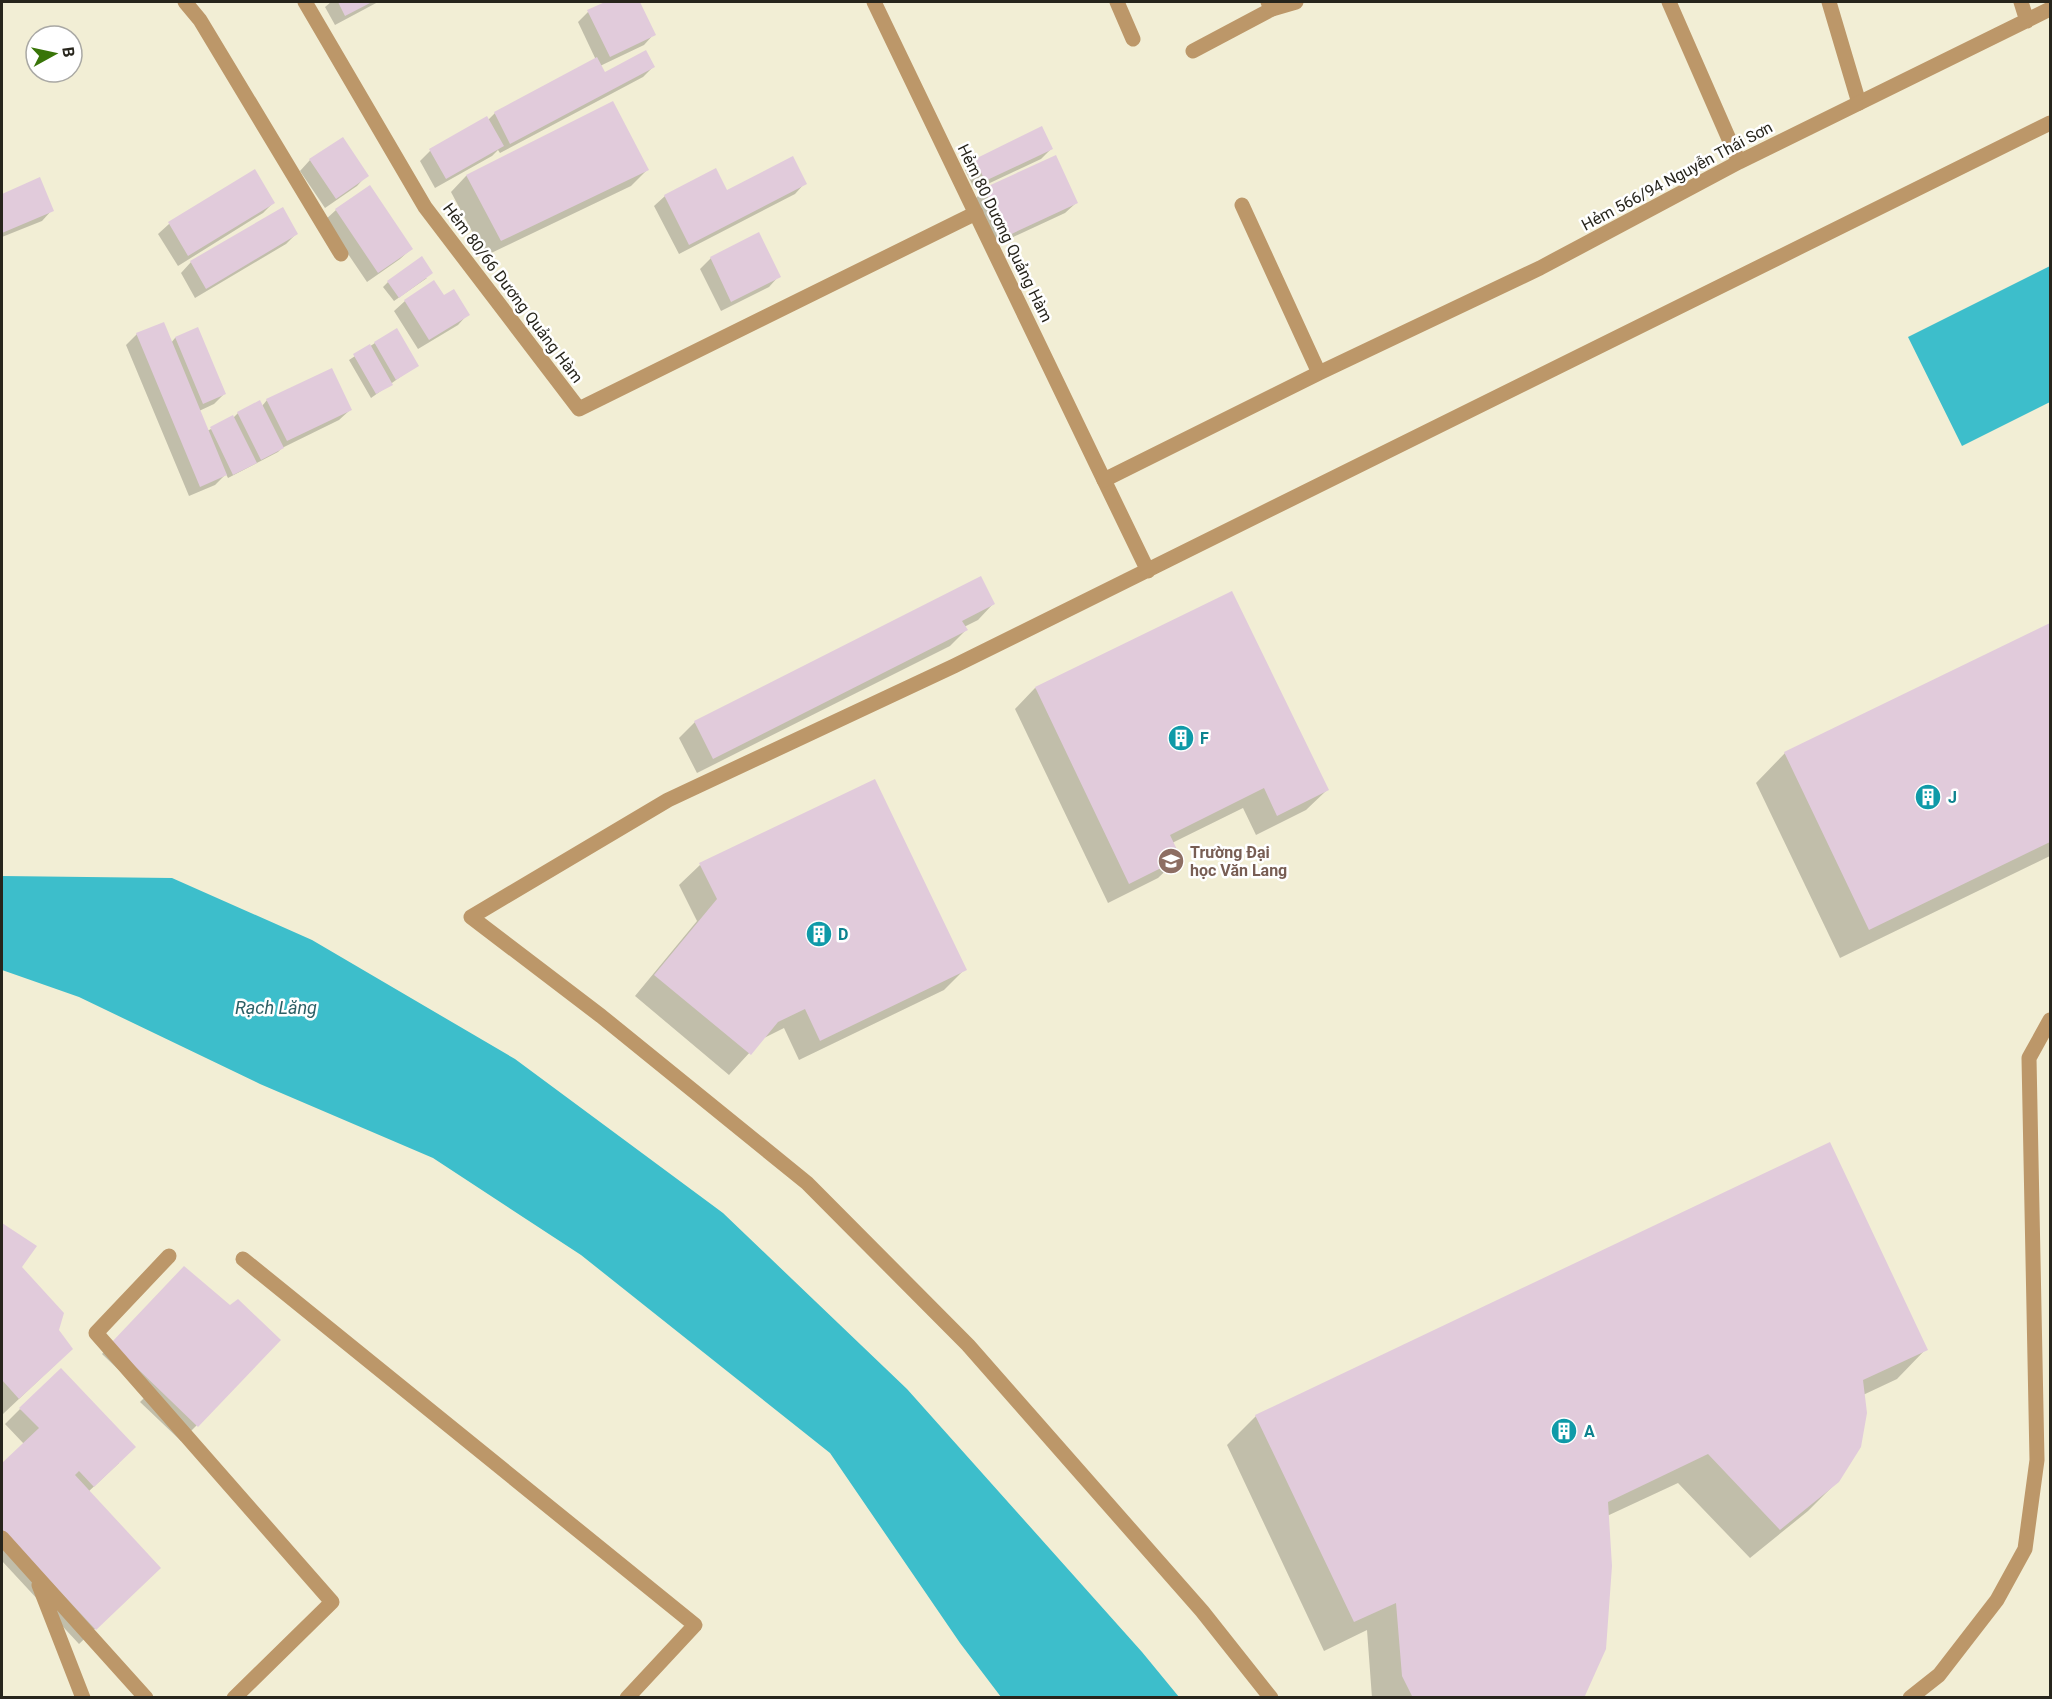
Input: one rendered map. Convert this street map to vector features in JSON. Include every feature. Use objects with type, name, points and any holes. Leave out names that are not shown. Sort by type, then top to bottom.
[{"type":"street","points":[[185,2],[200,20],[341,254]]},
{"type":"street","name":"Hẻm 80/66 Dương Quảng Hàm","points":[[305,2],[425,207],[579,409],[976,213]]},
{"type":"street","name":"Hẻm 80 Dương Quảng Hàm","points":[[874,2],[1148,571]]},
{"type":"street","points":[[1117,2],[1133,39]]},
{"type":"street","points":[[1193,51],[1270,5],[1296,2]]},
{"type":"street","points":[[1669,2],[1739,162]]},
{"type":"street","points":[[1829,2],[1859,103]]},
{"type":"street","points":[[2021,2],[2027,21]]},
{"type":"street","name":"Hẻm 566/94 Nguyễn Thái Sơn","points":[[1104,480],[1319,373],[1540,268],[1739,162],[2050,9]]},
{"type":"street","points":[[1271,1698],[1202,1611],[968,1345],[807,1183],[628,1038],[471,917],[668,800],[954,666],[1148,571],[2050,123]]},
{"type":"street","points":[[1242,206],[1319,373]]},
{"type":"street","points":[[1910,1698],[1939,1675],[1997,1599],[2025,1549],[2037,1460],[2029,1058],[2050,1020]]},
{"type":"street","points":[[169,1256],[96,1333],[332,1602],[234,1698]]},
{"type":"street","points":[[243,1259],[694,1625],[627,1698]]},
{"type":"street","points":[[2,1538],[146,1698]]},
{"type":"street","points":[[36,1576],[83,1698]]},
{"type":"water","points":[[2050,266],[2050,402],[1962,446],[1908,337]]},
{"type":"water","name":"Rạch Lăng","points":[[2,876],[172,878],[312,940],[515,1059],[723,1213],[907,1389],[1142,1652],[1179,1697],[1001,1697],[960,1643],[830,1453],[581,1255],[433,1158],[260,1084],[79,997],[2,970]]},
{"type":"building","points":[[338,2],[372,2],[345,16]]},
{"type":"building","points":[[605,2],[640,2],[656,35],[610,57],[587,10]]},
{"type":"building","points":[[646,50],[655,67],[510,144],[494,112],[597,57],[605,72]]},
{"type":"building","points":[[613,101],[649,170],[501,241],[466,175]]},
{"type":"building","points":[[487,116],[504,146],[446,179],[429,149]]},
{"type":"building","points":[[1042,126],[1053,149],[985,181],[975,159]]},
{"type":"building","points":[[343,137],[369,176],[336,199],[309,159]]},
{"type":"building","points":[[1056,155],[1078,203],[1007,236],[984,188]]},
{"type":"building","points":[[793,156],[807,184],[689,245],[664,195],[716,168],[727,190]]},
{"type":"building","points":[[255,169],[275,203],[188,256],[168,222]]},
{"type":"building","points":[[40,177],[54,211],[2,233],[2,194]]},
{"type":"building","points":[[370,185],[413,249],[378,273],[335,209]]},
{"type":"building","points":[[283,207],[298,234],[206,289],[190,261]]},
{"type":"building","points":[[759,232],[781,277],[731,302],[710,257]]},
{"type":"building","points":[[422,256],[433,273],[399,298],[387,281]]},
{"type":"building","points":[[434,280],[444,295],[454,289],[470,315],[429,340],[404,300]]},
{"type":"building","points":[[164,322],[227,475],[200,487],[136,333]]},
{"type":"building","points":[[198,327],[226,394],[203,404],[175,337]]},
{"type":"building","points":[[397,328],[419,366],[396,380],[374,342]]},
{"type":"building","points":[[370,344],[393,385],[376,394],[353,354]]},
{"type":"building","points":[[332,368],[352,410],[287,441],[266,399]]},
{"type":"building","points":[[260,400],[284,448],[261,460],[237,412]]},
{"type":"building","points":[[233,415],[257,463],[233,475],[210,427]]},
{"type":"building","points":[[981,576],[995,604],[962,621],[968,630],[713,759],[694,721]]},
{"type":"building","name":"F","points":[[1232,591],[1329,790],[1277,816],[1264,788],[1170,835],[1181,858],[1129,884],[1035,687]]},
{"type":"building","name":"J","points":[[2050,623],[2050,842],[1869,930],[1784,752]]},
{"type":"building","name":"D","points":[[875,779],[967,970],[820,1041],[805,1009],[778,1022],[751,1055],[654,975],[717,899],[699,863]]},
{"type":"building","name":"A","points":[[1830,1142],[1928,1350],[1863,1380],[1867,1413],[1861,1447],[1839,1482],[1780,1530],[1708,1454],[1608,1502],[1612,1566],[1606,1649],[1584,1698],[1413,1698],[1402,1676],[1396,1603],[1354,1622],[1255,1415]]},
{"type":"building","points":[[2,1223],[37,1246],[22,1267],[64,1313],[59,1330],[73,1349],[19,1399],[2,1380]]},
{"type":"building","points":[[184,1266],[230,1305],[238,1299],[281,1340],[198,1427],[111,1343]]},
{"type":"building","points":[[61,1368],[136,1447],[94,1487],[79,1471],[75,1475],[161,1568],[96,1630],[2,1529],[2,1463],[39,1428],[19,1408]]},
{"type":"place","name":"F","points":[[1181,738]]},
{"type":"place","name":"J","points":[[1928,797]]},
{"type":"place","name":"Trường Đại học Văn Lang","points":[[1171,861]]},
{"type":"place","name":"D","points":[[819,934]]},
{"type":"place","name":"A","points":[[1564,1431]]}]
